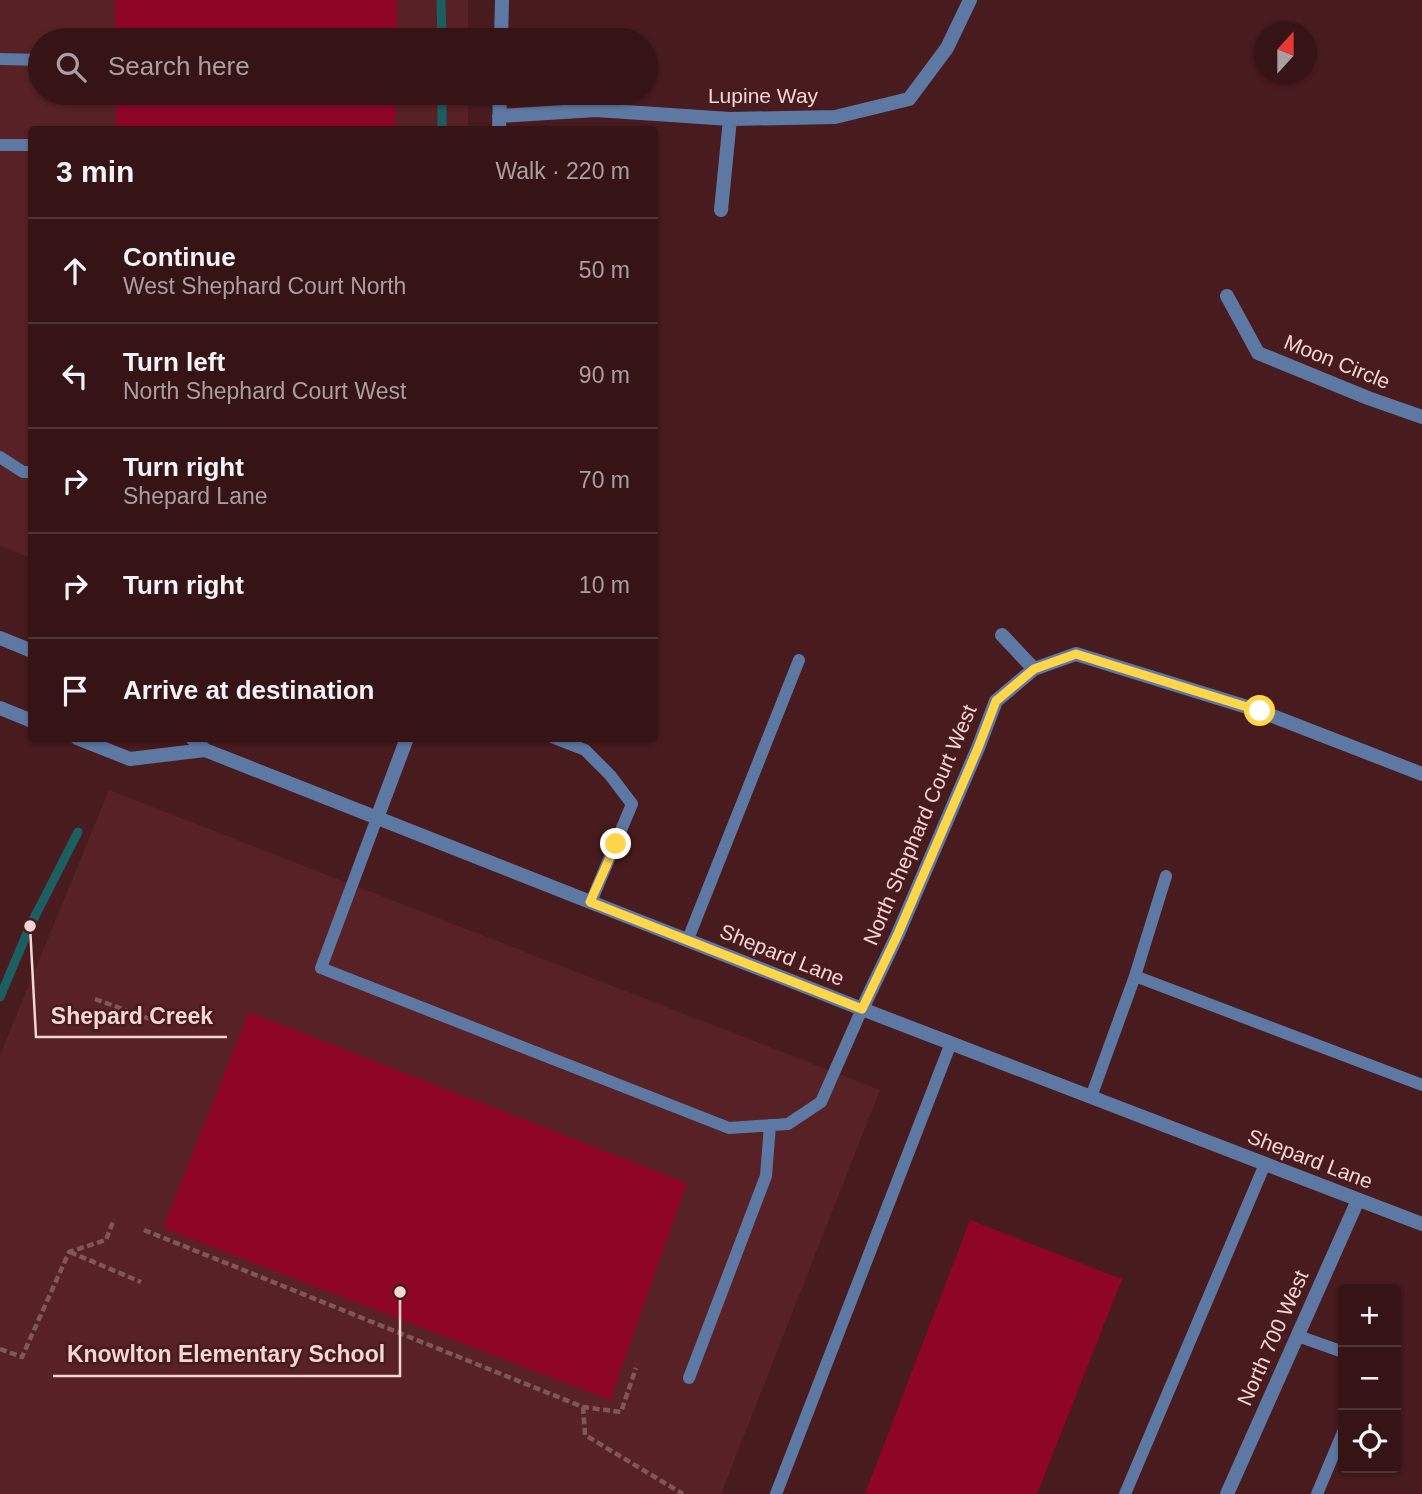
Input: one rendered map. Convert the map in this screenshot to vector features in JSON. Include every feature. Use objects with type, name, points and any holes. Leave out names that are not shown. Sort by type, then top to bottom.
[{"type":"street","points":[[501,28],[502,0]]},
{"type":"street","name":"Lupine Way","points":[[499,123],[596,110],[730,119],[835,117],[909,99],[947,48],[970,0]]},
{"type":"street","points":[[499,123],[500,105]]},
{"type":"street","points":[[721,210],[730,119]]},
{"type":"street","name":"Moon Circle","points":[[1227,296],[1258,353],[1422,417]]},
{"type":"street","points":[[1002,635],[1034,669],[1076,654],[1260,711],[1422,774]]},
{"type":"street","points":[[0,638],[28,649]]},
{"type":"street","name":"North Shephard Court West","points":[[862,1009],[908,911],[996,701],[1034,669]]},
{"type":"street","points":[[0,708],[28,719]]},
{"type":"street","name":"Shepard Lane","points":[[87,742],[130,759],[205,750]]},
{"type":"street","name":"Shepard Lane","points":[[196,742],[205,750],[862,1009],[1422,1224]]},
{"type":"street","points":[[377,818],[406,742]]},
{"type":"street","name":"North 700 West","points":[[1227,1494],[1358,1200]]},
{"type":"lane","points":[[0,59],[28,60]]},
{"type":"lane","points":[[0,145],[28,145]]},
{"type":"lane","points":[[4,465],[28,472]]},
{"type":"lane","points":[[688,939],[799,660]]},
{"type":"lane","points":[[564,742],[585,750],[610,775],[632,804],[590,902]]},
{"type":"lane","points":[[377,818],[321,968],[729,1128],[788,1124],[821,1102],[862,1009]]},
{"type":"lane","points":[[1091,1097],[1135,976],[1166,876]]},
{"type":"lane","points":[[1135,976],[1422,1085]]},
{"type":"lane","points":[[776,1494],[951,1043]]},
{"type":"lane","points":[[689,1378],[766,1176],[770,1125]]},
{"type":"lane","points":[[1125,1494],[1265,1164]]},
{"type":"lane","points":[[1298,1336],[1338,1350]]},
{"type":"lane","points":[[1317,1494],[1338,1444]]},
{"type":"path","points":[[95,999],[158,1023]]},
{"type":"path","points":[[0,1349],[22,1357],[69,1252],[106,1240],[114,1219]]},
{"type":"path","points":[[144,1230],[583,1407],[621,1412],[636,1368]]},
{"type":"path","points":[[69,1252],[141,1282]]},
{"type":"path","points":[[583,1407],[585,1435],[683,1494]]},
{"type":"shaded area","points":[[0,0],[468,0],[468,28],[28,28],[28,105],[468,105],[468,126],[28,126],[28,557],[0,546]]},
{"type":"shaded area","points":[[109,790],[880,1090],[721,1494],[0,1494],[0,1055]]},
{"type":"building","points":[[115,0],[397,0],[397,28],[115,28]]},
{"type":"building","points":[[116,105],[396,105],[395,126],[116,126]]},
{"type":"building","points":[[249,1012],[687,1183],[610,1400],[163,1228]]},
{"type":"building","points":[[970,1220],[1122,1279],[1037,1494],[865,1494]]},
{"type":"waterway","points":[[441,0],[442,28]]},
{"type":"waterway","points":[[442,105],[442,126]]},
{"type":"waterway","points":[[0,997],[30,926],[78,832]]},
{"type":"place","name":"Shepard Creek","points":[[30,926]]},
{"type":"place","name":"Knowlton Elementary School","points":[[400,1292]]},
{"type":"route","points":[[616,844],[590,902],[862,1009],[897,936],[996,701],[1034,669],[1076,654],[1260,711]]}]
